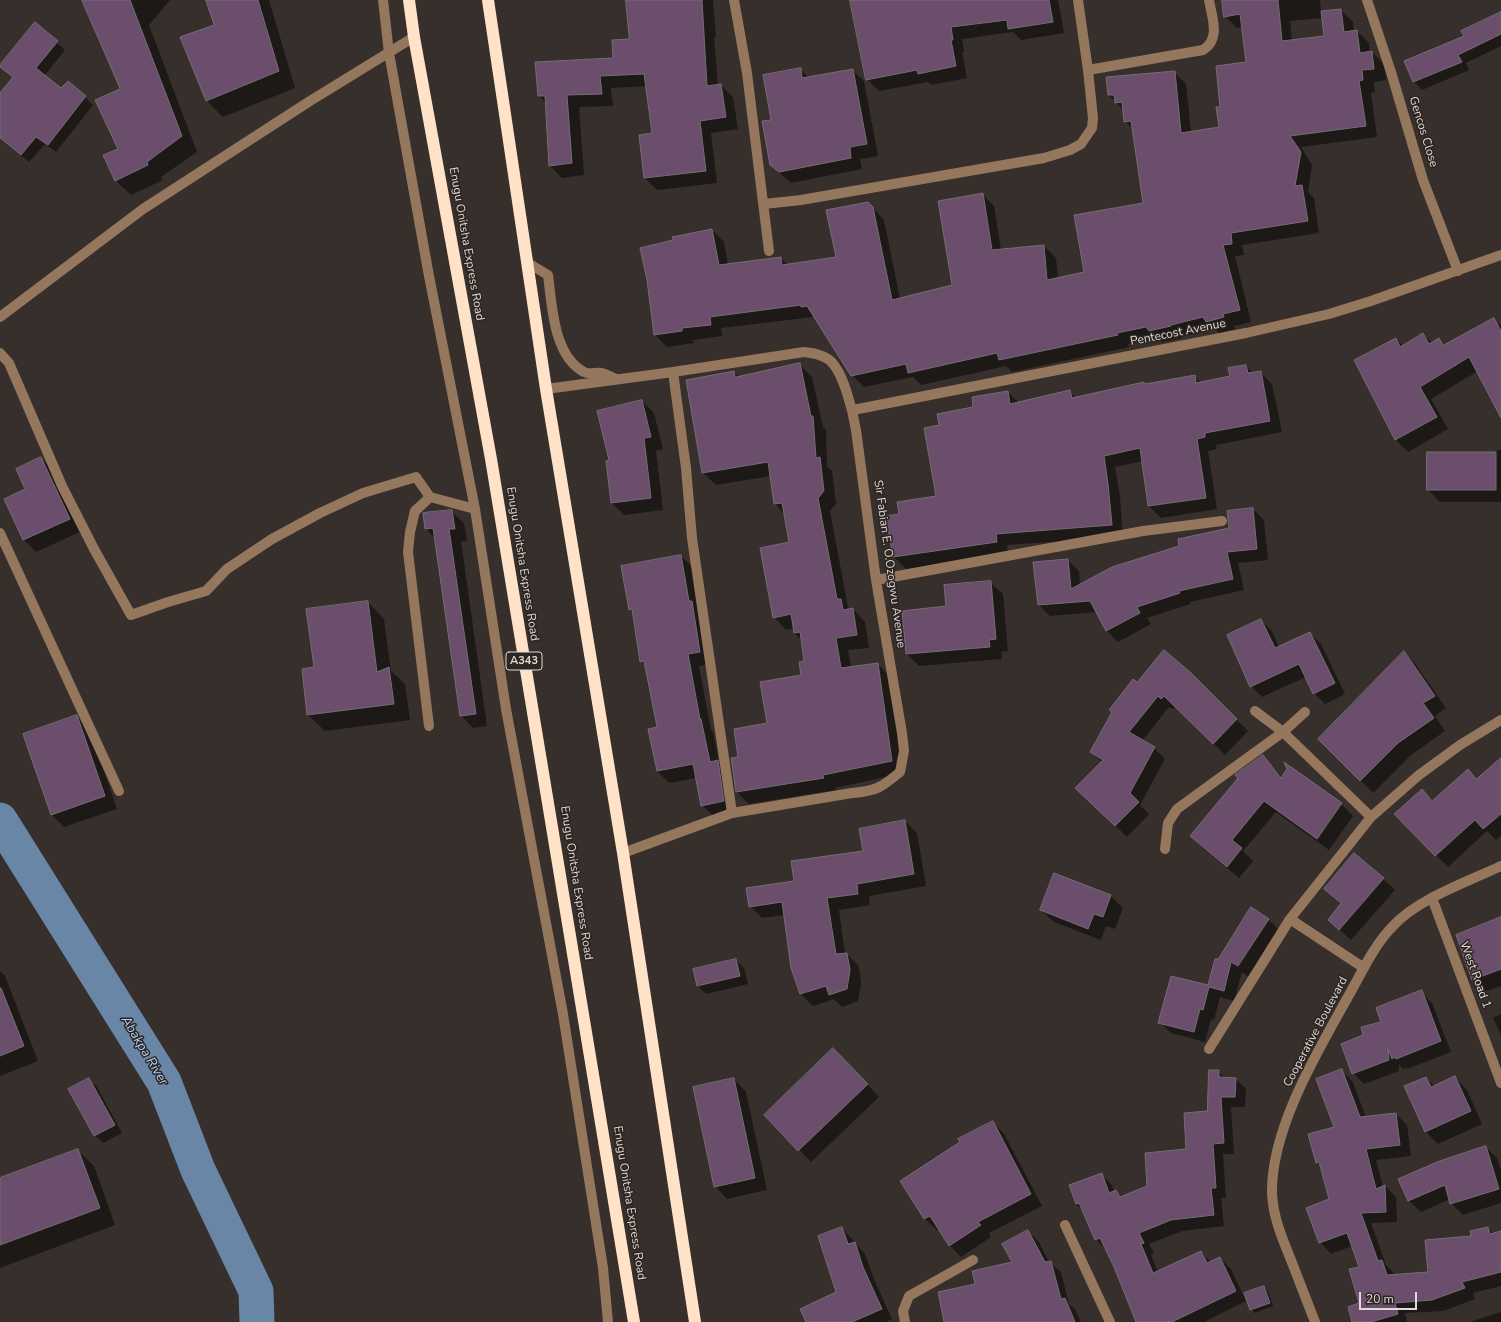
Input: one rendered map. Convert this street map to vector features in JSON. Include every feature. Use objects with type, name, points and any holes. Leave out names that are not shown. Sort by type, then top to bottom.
[{"type":"highway","name":"Enugu Onitsha Express Road","points":[[409,0],[414,37],[494,475],[634,1322]]},
{"type":"highway","points":[[488,0],[546,389],[623,853],[695,1322]]},
{"type":"street","points":[[383,0],[389,52],[429,276],[475,510],[506,710],[563,1014],[603,1268],[608,1322]]},
{"type":"street","points":[[734,0],[747,73],[769,251]]},
{"type":"street","points":[[764,204],[801,200],[1044,158],[1070,150],[1081,144],[1092,128],[1092,118],[1088,70],[1078,0]]},
{"type":"street","points":[[1088,70],[1203,50],[1210,46],[1214,33],[1209,0]]},
{"type":"street","name":"Gencos Close","points":[[1368,0],[1423,180],[1458,271]]},
{"type":"street","points":[[0,317],[143,209],[310,101],[414,37]]},
{"type":"street","name":"Pentecost Avenue","points":[[853,410],[1246,333],[1329,314],[1501,256]]},
{"type":"street","points":[[528,263],[548,275],[555,325],[563,350],[574,365],[585,373],[601,373],[618,379]]},
{"type":"street","name":"Sir Fabian E. O.Ozogwu Avenue","points":[[546,389],[674,372],[804,352],[816,353],[829,360],[839,373],[853,410],[876,580],[902,733],[904,751],[900,772],[882,787],[862,792],[732,813],[623,853]]},
{"type":"street","points":[[0,353],[9,363],[62,486],[94,549],[131,615],[206,591],[227,569],[272,539],[320,513],[363,493],[416,477],[430,498],[475,510]]},
{"type":"street","points":[[674,372],[686,468],[692,538],[732,813]]},
{"type":"street","points":[[429,726],[408,552],[410,532],[415,511],[430,498]]},
{"type":"street","points":[[876,580],[1143,532],[1222,521]]},
{"type":"street","points":[[0,533],[119,791]]},
{"type":"street","points":[[1254,711],[1283,732],[1371,817]]},
{"type":"street","points":[[1165,849],[1168,824],[1177,809],[1283,732],[1304,712]]},
{"type":"street","points":[[1209,1049],[1290,919],[1371,817],[1419,775],[1460,744],[1501,720]]},
{"type":"street","name":"Cooperative Boulevard","points":[[1315,1322],[1276,1222],[1272,1194],[1273,1172],[1284,1124],[1317,1053],[1364,968],[1393,925],[1415,907],[1501,866]]},
{"type":"street","name":"West Road 1","points":[[1432,898],[1501,1083]]},
{"type":"street","points":[[1290,919],[1364,968]]},
{"type":"street","points":[[1065,1225],[1110,1322]]},
{"type":"street","points":[[905,1322],[903,1311],[909,1296],[973,1260]]},
{"type":"building","points":[[82,0],[130,0],[182,136],[147,162],[148,165],[115,181],[103,155],[118,149],[95,100],[120,89]]},
{"type":"building","points":[[206,0],[258,0],[279,71],[206,101],[180,37],[214,25]]},
{"type":"building","points":[[626,0],[702,0],[707,86],[721,84],[726,117],[700,121],[706,171],[644,178],[639,135],[652,133],[644,74],[600,76],[602,94],[567,95],[572,163],[549,166],[545,96],[538,96],[535,62],[613,58],[612,40],[629,39]]},
{"type":"building","points":[[850,0],[1049,0],[1053,22],[1008,29],[1007,20],[951,27],[953,40],[951,40],[956,66],[918,74],[917,70],[866,80]]},
{"type":"building","points":[[1222,0],[1278,0],[1282,41],[1324,36],[1321,11],[1341,9],[1344,32],[1357,30],[1360,53],[1372,51],[1374,69],[1362,70],[1363,80],[1359,81],[1366,126],[1290,136],[1301,152],[1295,186],[1302,185],[1308,221],[1231,233],[1232,244],[1223,245],[1240,310],[1223,314],[1224,317],[1206,322],[1203,317],[1149,331],[1146,327],[1117,333],[1118,335],[999,360],[997,353],[908,373],[906,364],[851,376],[807,306],[801,307],[801,305],[710,317],[711,325],[682,328],[682,331],[654,335],[647,280],[640,248],[673,240],[672,237],[712,229],[719,265],[781,257],[782,265],[836,257],[826,210],[868,202],[873,207],[892,300],[952,285],[938,201],[983,193],[992,250],[1044,245],[1047,280],[1084,272],[1074,215],[1143,203],[1131,121],[1124,122],[1122,102],[1115,103],[1114,95],[1108,95],[1106,77],[1175,71],[1181,133],[1219,127],[1216,107],[1220,107],[1216,66],[1246,62],[1240,14],[1224,17]]},
{"type":"building","points":[[1501,12],[1501,34],[1458,55],[1462,62],[1413,82],[1404,61],[1464,36],[1461,31]]},
{"type":"building","points":[[35,22],[58,41],[36,68],[61,88],[68,81],[86,96],[48,145],[36,137],[21,155],[0,138],[0,93],[13,77],[0,67],[0,65]]},
{"type":"building","points":[[801,68],[802,78],[853,69],[867,144],[850,147],[851,158],[779,172],[770,165],[762,121],[771,120],[763,75]]},
{"type":"building","points":[[1494,318],[1501,331],[1501,418],[1469,357],[1420,387],[1437,417],[1395,440],[1354,360],[1396,338],[1400,347],[1423,333],[1429,344],[1439,338],[1443,345]]},
{"type":"building","points":[[800,363],[811,416],[813,416],[816,458],[820,457],[824,491],[818,498],[837,599],[841,599],[843,610],[853,608],[857,635],[836,638],[841,668],[878,663],[892,761],[823,775],[824,778],[736,792],[731,758],[738,757],[734,729],[767,723],[760,682],[801,675],[799,662],[804,661],[800,632],[794,633],[791,614],[773,618],[760,548],[789,542],[782,503],[774,504],[768,462],[702,473],[686,380],[734,371],[735,377]]},
{"type":"building","points":[[1246,365],[1248,373],[1261,371],[1270,421],[1205,433],[1205,437],[1197,439],[1206,498],[1148,506],[1140,448],[1104,456],[1112,525],[996,534],[997,542],[893,557],[886,516],[899,514],[897,502],[936,496],[924,428],[939,425],[937,414],[973,407],[972,397],[1008,391],[1010,404],[1070,390],[1072,398],[1144,382],[1145,384],[1195,375],[1196,383],[1230,376],[1228,368]]},
{"type":"building","points":[[642,400],[651,437],[644,438],[651,498],[611,503],[606,461],[609,460],[597,411]]},
{"type":"building","points":[[1427,452],[1496,452],[1496,490],[1427,490]]},
{"type":"building","points":[[41,457],[70,519],[23,540],[4,499],[25,489],[16,469]]},
{"type":"building","points":[[1253,508],[1257,549],[1227,552],[1233,579],[1179,591],[1180,593],[1137,607],[1140,613],[1106,631],[1090,601],[1038,605],[1033,562],[1068,559],[1071,589],[1112,567],[1179,546],[1178,539],[1229,528],[1227,511]]},
{"type":"building","points":[[452,510],[455,529],[449,529],[476,714],[460,716],[433,528],[425,529],[423,513]]},
{"type":"building","points":[[681,555],[689,601],[692,601],[700,652],[688,654],[700,719],[710,762],[718,760],[724,801],[701,806],[693,764],[657,771],[648,729],[657,727],[644,661],[640,662],[632,609],[629,610],[621,566]]},
{"type":"building","points":[[991,581],[996,639],[989,640],[990,647],[906,654],[902,611],[946,606],[944,585]]},
{"type":"building","points":[[368,601],[377,672],[389,667],[394,704],[307,715],[302,669],[314,667],[306,609]]},
{"type":"building","points":[[1261,619],[1275,648],[1310,632],[1335,683],[1313,694],[1299,664],[1250,687],[1227,635]]},
{"type":"building","points":[[1164,650],[1190,672],[1237,719],[1213,744],[1164,696],[1161,699],[1158,696],[1129,732],[1155,747],[1130,793],[1139,802],[1115,826],[1075,788],[1103,760],[1090,752],[1112,712],[1109,710],[1133,679],[1137,682]]},
{"type":"building","points":[[1404,651],[1435,696],[1423,703],[1434,718],[1398,743],[1360,781],[1318,739]]},
{"type":"building","points":[[77,715],[105,796],[51,815],[23,734]]},
{"type":"building","points":[[1263,755],[1281,778],[1287,769],[1284,762],[1342,803],[1317,839],[1264,801],[1232,840],[1242,848],[1227,867],[1190,836],[1238,778],[1235,775]]},
{"type":"building","points":[[1501,758],[1501,814],[1483,829],[1475,820],[1435,856],[1394,814],[1422,789],[1432,801],[1468,769],[1476,779]]},
{"type":"building","points":[[905,820],[914,874],[857,884],[858,894],[827,898],[836,954],[847,953],[850,970],[847,989],[829,995],[826,986],[800,994],[791,968],[782,902],[749,907],[746,888],[794,881],[791,861],[863,851],[859,829]]},
{"type":"building","points":[[1354,853],[1384,878],[1339,930],[1328,920],[1341,903],[1324,889]]},
{"type":"building","points":[[1054,873],[1111,895],[1103,917],[1094,914],[1088,929],[1040,910]]},
{"type":"building","points":[[1251,907],[1269,919],[1238,966],[1231,962],[1224,991],[1209,987],[1203,1010],[1200,1009],[1194,1032],[1158,1023],[1171,976],[1208,985],[1215,959],[1218,959]]},
{"type":"building","points":[[1501,917],[1501,969],[1472,980],[1456,935]]},
{"type":"building","points":[[736,959],[740,976],[697,986],[693,969]]},
{"type":"building","points":[[0,988],[24,1046],[0,1056]]},
{"type":"building","points":[[1422,990],[1441,1041],[1396,1059],[1395,1057],[1392,1059],[1388,1049],[1389,1060],[1352,1074],[1341,1044],[1363,1035],[1361,1027],[1381,1022],[1376,1008]]},
{"type":"building","points":[[833,1048],[868,1084],[798,1151],[764,1115]]},
{"type":"building","points":[[1342,1069],[1360,1117],[1396,1113],[1400,1145],[1366,1149],[1376,1189],[1385,1185],[1386,1212],[1361,1213],[1378,1261],[1382,1260],[1387,1275],[1428,1272],[1425,1240],[1471,1236],[1470,1231],[1488,1227],[1490,1234],[1501,1231],[1501,1272],[1462,1282],[1465,1288],[1432,1300],[1395,1303],[1398,1314],[1371,1322],[1352,1322],[1348,1307],[1359,1303],[1349,1269],[1359,1267],[1347,1233],[1319,1243],[1306,1208],[1329,1199],[1319,1162],[1316,1163],[1308,1134],[1334,1127],[1316,1079]]},
{"type":"building","points":[[1209,1070],[1219,1070],[1219,1077],[1236,1078],[1235,1097],[1221,1097],[1224,1143],[1213,1144],[1216,1188],[1211,1188],[1214,1215],[1171,1220],[1139,1233],[1144,1243],[1141,1244],[1153,1273],[1201,1251],[1207,1263],[1220,1257],[1236,1291],[1172,1322],[1136,1322],[1114,1267],[1100,1238],[1095,1240],[1079,1203],[1076,1204],[1069,1185],[1102,1173],[1109,1193],[1116,1190],[1120,1197],[1147,1186],[1145,1153],[1186,1149],[1184,1113],[1207,1111]]},
{"type":"building","points":[[1455,1076],[1471,1111],[1425,1132],[1404,1086],[1426,1077],[1431,1087]]},
{"type":"building","points":[[89,1078],[115,1125],[94,1136],[68,1089]]},
{"type":"building","points":[[734,1078],[755,1178],[714,1187],[693,1087]]},
{"type":"building","points":[[993,1121],[1031,1194],[978,1222],[981,1225],[949,1246],[930,1216],[924,1219],[900,1181],[960,1142],[958,1139]]},
{"type":"building","points":[[1486,1146],[1499,1189],[1450,1204],[1445,1185],[1408,1201],[1398,1179],[1437,1162]]},
{"type":"building","points":[[78,1149],[100,1208],[0,1245],[0,1178]]},
{"type":"building","points":[[842,1227],[848,1244],[855,1242],[863,1267],[882,1309],[852,1322],[806,1322],[800,1309],[836,1292],[818,1236]]},
{"type":"building","points":[[1028,1230],[1045,1262],[1051,1261],[1061,1299],[1065,1298],[1075,1322],[944,1322],[938,1292],[975,1284],[972,1271],[1012,1262],[1002,1244]]},
{"type":"building","points":[[1264,1286],[1270,1303],[1250,1310],[1244,1293]]},
{"type":"waterway","name":"Abakpa River","points":[[0,820],[164,1082],[198,1170],[256,1291],[257,1322]]}]
